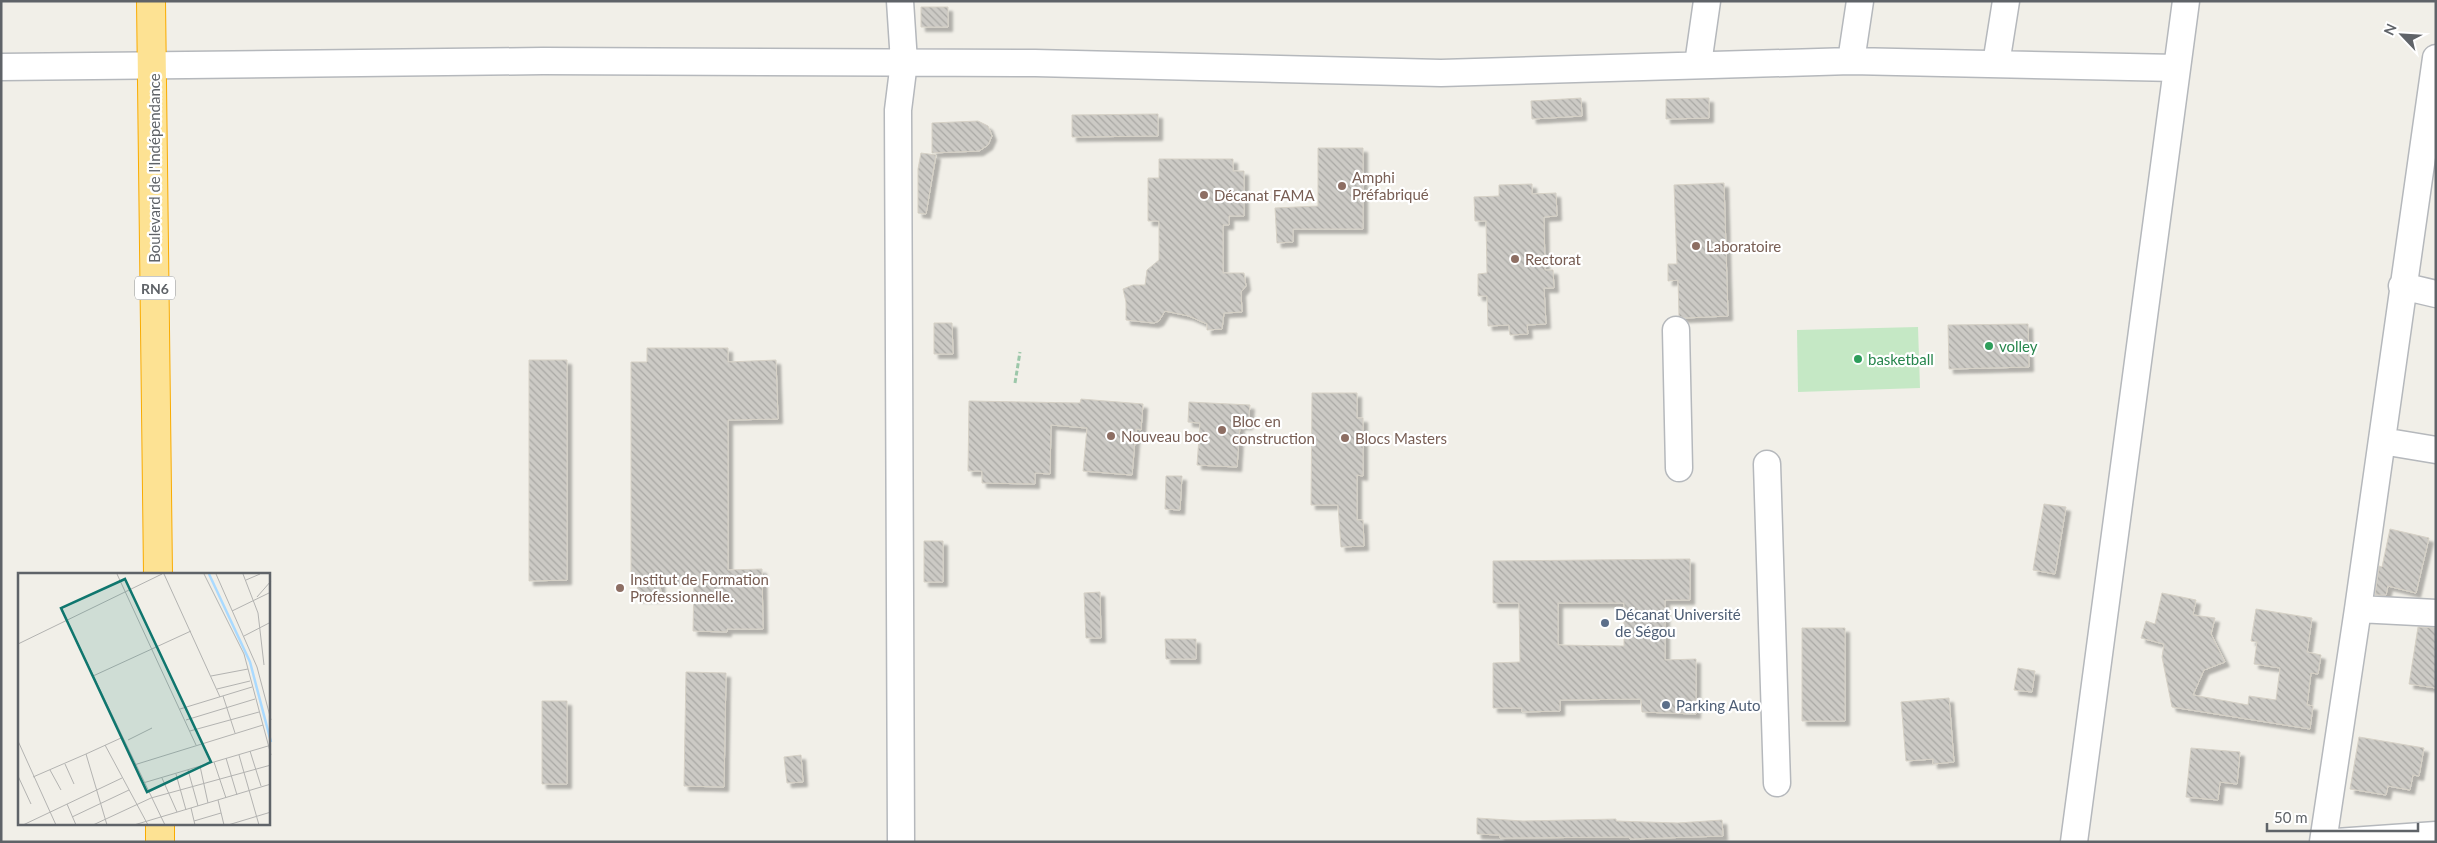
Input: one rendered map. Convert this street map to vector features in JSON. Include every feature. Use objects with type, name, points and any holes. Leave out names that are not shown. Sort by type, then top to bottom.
[{"type":"highway","name":"Boulevard de l'Indépendance","points":[[151,1],[158,573]]},
{"type":"highway","points":[[160,826],[160,842]]},
{"type":"street","points":[[900,1],[904,62],[898,110],[901,842]]},
{"type":"street","points":[[1698,64],[1707,1]]},
{"type":"street","points":[[1852,62],[1860,1]]},
{"type":"street","points":[[1996,64],[2006,1]]},
{"type":"street","points":[[2074,842],[2186,1]]},
{"type":"street","points":[[2322,842],[2358,609],[2402,286],[2430,135],[2436,58]]},
{"type":"street","points":[[1,67],[153,67],[544,61],[904,62],[1441,73],[1698,64],[1852,62],[2177,68]]},
{"type":"street","points":[[2402,286],[2436,294]]},
{"type":"street","points":[[1676,330],[1679,468]]},
{"type":"street","points":[[2382,441],[2436,450]]},
{"type":"street","points":[[1767,464],[1777,782]]},
{"type":"street","points":[[2358,609],[2436,613]]},
{"type":"street","points":[[2336,842],[2436,835]]},
{"type":"path","points":[[1015,384],[1020,352]]},
{"type":"green space","name":"basketball","points":[[1918,327],[1920,388],[1798,392],[1797,330]]},
{"type":"building","points":[[921,7],[948,7],[948,27],[921,27]]},
{"type":"building","points":[[1581,98],[1582,116],[1532,119],[1531,101]]},
{"type":"building","points":[[1709,98],[1709,118],[1666,119],[1666,99]]},
{"type":"building","points":[[1158,114],[1158,136],[1072,137],[1072,115]]},
{"type":"building","points":[[978,121],[988,126],[992,136],[988,145],[979,151],[932,153],[932,123]]},
{"type":"building","points":[[1318,148],[1363,148],[1363,229],[1293,229],[1293,242],[1277,243],[1275,208],[1318,206]]},
{"type":"building","points":[[921,153],[936,155],[926,214],[918,213],[918,169]]},
{"type":"building","points":[[1159,159],[1233,159],[1233,171],[1244,171],[1244,216],[1229,216],[1229,225],[1223,225],[1223,273],[1244,273],[1246,286],[1241,292],[1242,312],[1224,313],[1222,329],[1207,330],[1207,324],[1189,316],[1165,311],[1159,321],[1154,323],[1126,320],[1126,302],[1123,289],[1133,285],[1145,285],[1147,270],[1159,260],[1159,221],[1148,221],[1148,178],[1159,178]]},
{"type":"building","points":[[1724,183],[1728,316],[1685,318],[1679,316],[1678,280],[1668,281],[1668,264],[1677,264],[1674,185]]},
{"type":"building","points":[[1532,184],[1532,194],[1556,193],[1557,216],[1544,217],[1545,270],[1553,270],[1554,288],[1544,288],[1546,324],[1527,325],[1528,334],[1510,335],[1509,325],[1488,326],[1487,296],[1478,296],[1478,274],[1487,273],[1486,221],[1475,221],[1474,197],[1499,196],[1499,185]]},
{"type":"building","points":[[934,323],[952,323],[953,354],[934,354]]},
{"type":"building","name":"volley","points":[[2028,324],[2029,367],[1949,369],[1948,325]]},
{"type":"building","points":[[647,348],[728,348],[728,362],[776,360],[778,419],[728,420],[728,570],[762,569],[763,629],[727,629],[727,632],[693,631],[694,579],[660,579],[661,598],[638,598],[637,580],[631,580],[631,362],[647,362]]},
{"type":"building","points":[[529,360],[567,360],[567,580],[529,581]]},
{"type":"building","points":[[1312,393],[1357,393],[1357,418],[1363,418],[1363,476],[1357,475],[1357,520],[1363,520],[1364,546],[1341,547],[1338,505],[1311,505]]},
{"type":"building","points":[[1081,399],[1143,404],[1141,430],[1136,429],[1132,475],[1083,471],[1087,428],[1051,425],[1050,474],[1035,473],[1035,484],[982,483],[982,471],[968,471],[969,401],[1080,403]]},
{"type":"building","points":[[1189,402],[1250,405],[1248,425],[1240,425],[1237,467],[1197,465],[1200,423],[1188,422]]},
{"type":"building","points":[[1166,476],[1182,476],[1180,510],[1165,509]]},
{"type":"building","points":[[2044,504],[2066,507],[2055,574],[2033,570]]},
{"type":"building","points":[[2390,529],[2429,538],[2416,593],[2388,586],[2386,595],[2375,595],[2379,566],[2382,567]]},
{"type":"building","points":[[924,541],[943,541],[943,582],[924,582]]},
{"type":"building","points":[[1690,559],[1690,600],[1665,600],[1665,660],[1696,659],[1696,714],[1642,712],[1641,699],[1560,700],[1560,711],[1522,712],[1522,708],[1493,708],[1493,663],[1520,662],[1519,603],[1493,603],[1493,561]],"holes":[[[1558,603],[1624,603],[1624,646],[1558,645]]]},
{"type":"building","points":[[1100,592],[1101,638],[1086,638],[1084,593]]},
{"type":"building","points":[[2162,593],[2196,600],[2193,615],[2215,618],[2211,634],[2225,662],[2204,670],[2193,695],[2248,705],[2249,696],[2276,700],[2280,668],[2254,664],[2257,642],[2251,641],[2256,609],[2312,618],[2307,652],[2321,655],[2318,674],[2311,673],[2307,705],[2313,706],[2310,729],[2172,707],[2162,657],[2164,644],[2141,638],[2146,621],[2155,624]]},
{"type":"building","points":[[2418,627],[2436,628],[2436,688],[2409,684]]},
{"type":"building","points":[[1802,628],[1845,628],[1845,721],[1802,721]]},
{"type":"building","points":[[1165,639],[1196,639],[1196,659],[1166,659]]},
{"type":"building","points":[[2018,668],[2035,671],[2032,692],[2014,690]]},
{"type":"building","points":[[686,672],[726,673],[724,787],[684,786]]},
{"type":"building","points":[[1949,698],[1954,762],[1933,764],[1933,759],[1906,761],[1901,702]]},
{"type":"building","points":[[542,701],[567,701],[567,784],[542,784]]},
{"type":"building","points":[[2359,737],[2424,748],[2419,776],[2413,775],[2410,790],[2388,786],[2386,795],[2350,789]]},
{"type":"building","points":[[2191,748],[2240,752],[2237,784],[2220,782],[2218,800],[2186,797]]},
{"type":"building","points":[[801,755],[803,782],[787,783],[784,757]]},
{"type":"building","points":[[1477,818],[1523,821],[1616,819],[1616,821],[1678,823],[1722,820],[1723,836],[1630,839],[1630,837],[1500,838],[1500,835],[1477,834]]},
{"type":"place","name":"Amphi Préfabriqué","points":[[1342,186]]},
{"type":"place","name":"Décanat FAMA","points":[[1204,195]]},
{"type":"place","name":"Laboratoire","points":[[1696,246]]},
{"type":"place","name":"Rectorat","points":[[1515,259]]},
{"type":"place","name":"volley","points":[[1989,346]]},
{"type":"place","name":"basketball","points":[[1858,359]]},
{"type":"place","name":"Bloc en construction","points":[[1222,430]]},
{"type":"place","name":"Nouveau boc","points":[[1111,436]]},
{"type":"place","name":"Blocs Masters","points":[[1345,438]]},
{"type":"place","name":"Institut de Formation Professionnelle.","points":[[620,588]]},
{"type":"place","name":"Décanat Université de Ségou","points":[[1605,623]]},
{"type":"place","name":"Parking Auto","points":[[1666,705]]}]
